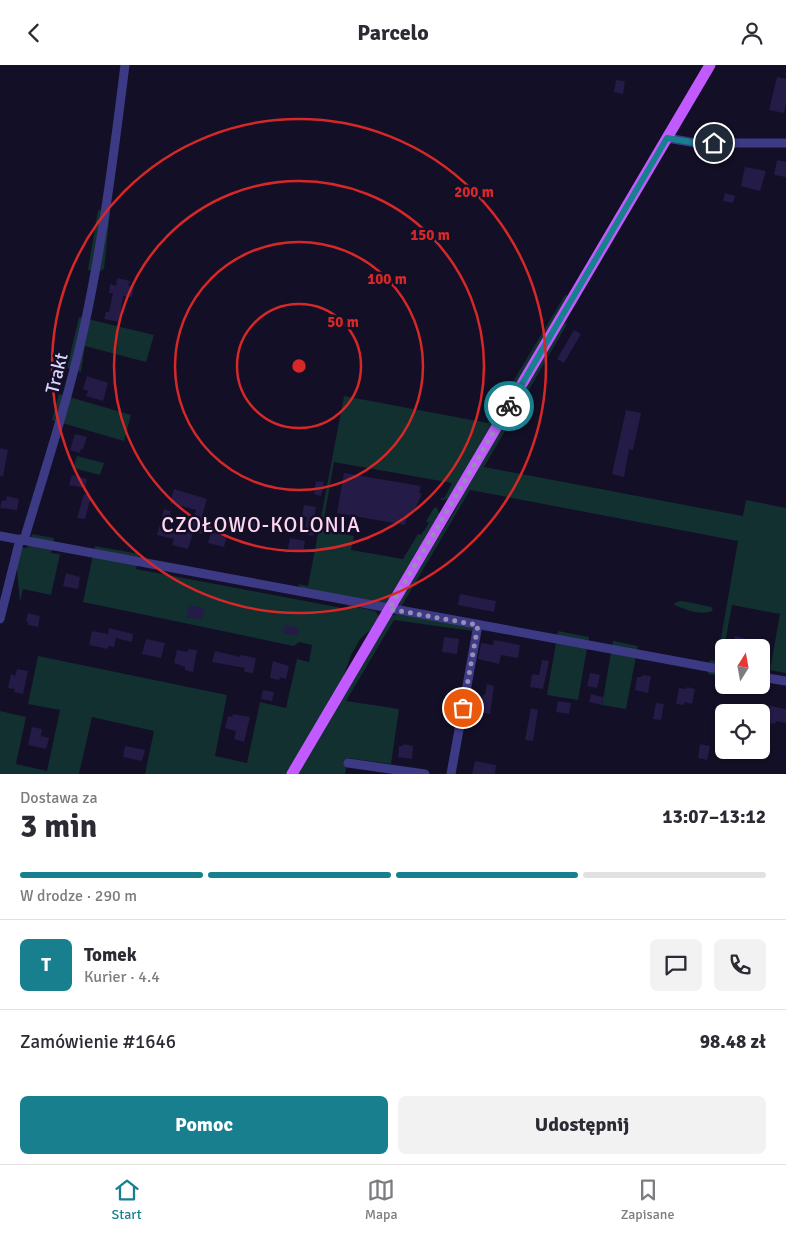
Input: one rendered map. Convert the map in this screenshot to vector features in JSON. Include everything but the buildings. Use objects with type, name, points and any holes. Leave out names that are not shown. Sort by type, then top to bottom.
[{"type":"main road","points":[[292,774],[710,65]]},
{"type":"street","name":"Trakt","points":[[0,619],[22,540],[63,412],[84,328],[105,211],[126,65]]},
{"type":"street","points":[[667,138],[696,143],[786,143]]},
{"type":"street","points":[[0,536],[715,668]]},
{"type":"street","points":[[451,774],[478,625]]},
{"type":"street","points":[[770,678],[786,681]]},
{"type":"street","points":[[348,763],[425,774]]},
{"type":"green space","points":[[98,210],[110,212],[104,269],[99,272],[88,270]]},
{"type":"green space","points":[[565,295],[569,296],[448,499],[440,499],[445,497],[452,483],[334,462],[322,530],[354,536],[351,550],[403,559],[418,534],[421,535],[429,523],[426,521],[434,508],[437,507],[439,514],[386,604],[300,589],[298,584],[308,586],[344,396],[488,423]]},
{"type":"green space","points":[[79,317],[154,335],[146,362],[85,346],[81,372],[67,368]]},
{"type":"green space","points":[[564,323],[567,324],[484,467],[743,516],[746,500],[786,508],[786,673],[770,670],[780,614],[732,605],[726,639],[721,639],[738,541],[470,490],[401,607],[398,602],[452,516],[463,492]]},
{"type":"green space","points":[[59,394],[131,415],[124,441],[52,420]]},
{"type":"green space","points":[[77,456],[104,463],[100,475],[73,468]]},
{"type":"green space","points":[[32,534],[54,538],[51,553],[60,554],[51,595],[23,589],[20,602],[15,547],[27,548]]},
{"type":"green space","points":[[95,546],[139,554],[136,569],[347,609],[348,605],[375,611],[379,616],[377,624],[360,639],[351,655],[341,683],[288,774],[145,774],[154,731],[92,717],[79,774],[0,774],[0,711],[26,717],[16,764],[47,771],[60,710],[28,704],[38,656],[227,695],[215,756],[247,763],[260,702],[286,708],[297,659],[309,662],[312,645],[299,642],[294,646],[83,602]]},
{"type":"green space","points":[[680,601],[711,607],[713,610],[704,613],[687,610],[673,604]]},
{"type":"green space","points":[[399,614],[472,627],[473,631],[394,620],[346,701],[399,709],[391,764],[348,758],[345,774],[297,774],[389,618]]},
{"type":"green space","points":[[558,631],[589,637],[578,700],[547,695]]},
{"type":"green space","points":[[613,641],[638,646],[626,709],[602,705]]},
{"type":"green space","points":[[710,660],[715,661],[715,675],[708,674]]},
{"type":"way so far","points":[[463,708],[478,625],[389,609],[509,406]]},
{"type":"district","name":"CZOŁOWO-KOLONIA","points":[[261,525]]},
{"type":"route","points":[[509,406],[667,138],[696,143],[714,143]]}]
